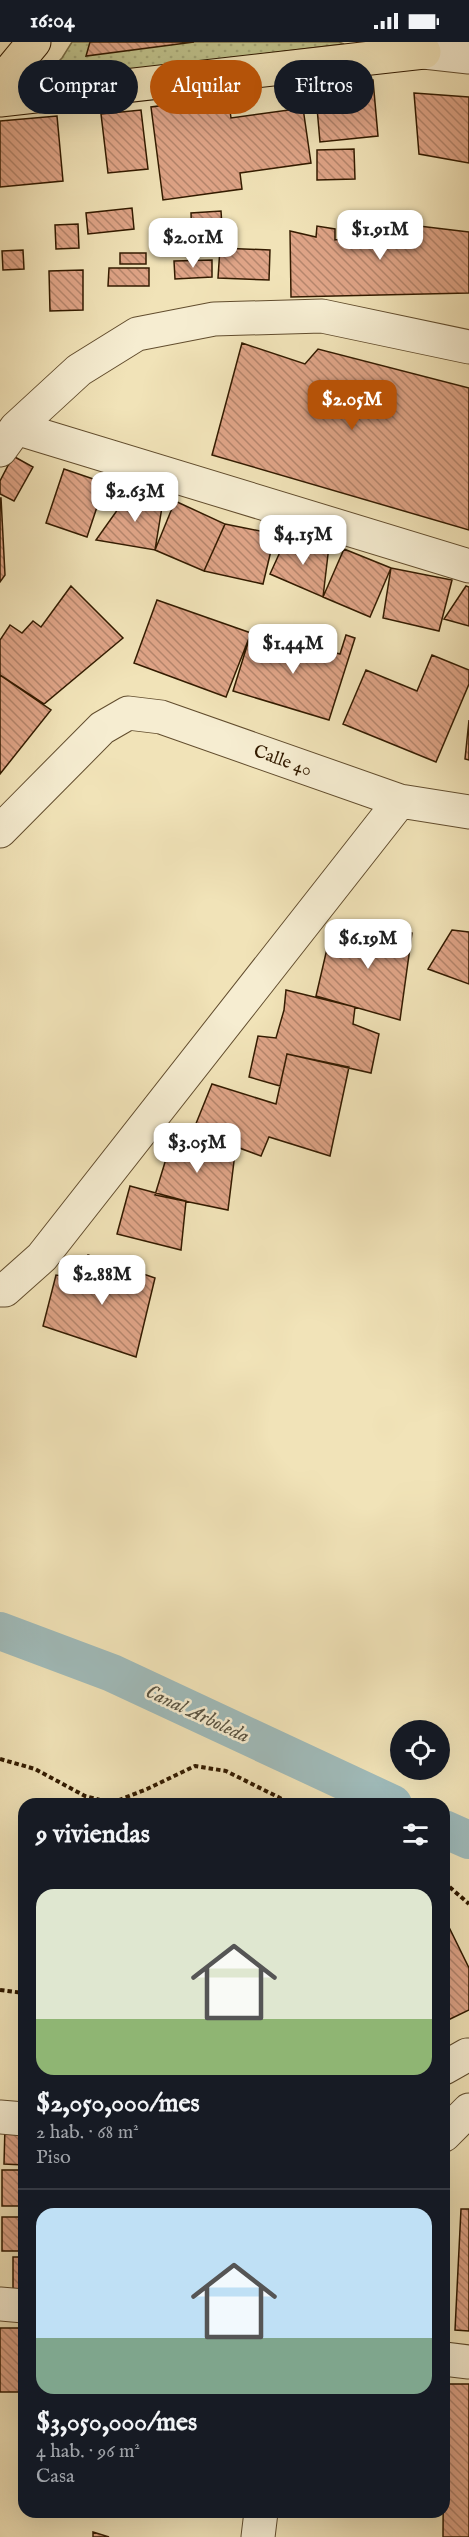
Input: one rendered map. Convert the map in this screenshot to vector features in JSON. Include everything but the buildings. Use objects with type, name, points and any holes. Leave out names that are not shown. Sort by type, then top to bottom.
[{"type":"highway","points":[[0,83],[34,42]]},
{"type":"highway","points":[[0,100],[413,47]]},
{"type":"street","points":[[413,47],[469,57]]},
{"type":"street","points":[[8,439],[79,370],[137,334],[214,319],[322,316],[469,347]]},
{"type":"street","points":[[8,439],[469,566]]},
{"type":"street","name":"Calle 40","points":[[0,831],[102,728],[128,713],[161,717],[400,801],[469,812]]},
{"type":"street","points":[[0,1290],[5,1290],[42,1257],[400,801]]},
{"type":"street","points":[[450,2129],[469,2110]]},
{"type":"street","points":[[0,2117],[18,2118]]},
{"type":"street","points":[[450,2144],[469,2146]]},
{"type":"street","points":[[0,2304],[18,2306]]},
{"type":"street","points":[[450,2360],[469,2362]]},
{"type":"street","points":[[258,2537],[260,2518]]},
{"type":"path","points":[[0,1759],[35,1769],[93,1798]]},
{"type":"path","points":[[129,1798],[195,1766],[226,1771],[280,1798]]},
{"type":"path","points":[[450,1887],[469,1904]]},
{"type":"path","points":[[0,1990],[18,1992]]},
{"type":"green space","points":[[72,42],[339,42],[344,44],[212,60],[150,60],[150,68],[138,69],[138,60],[60,60]]},
{"type":"waterway","name":"Canal Arboleda","points":[[0,1631],[112,1673],[380,1798]]},
{"type":"waterway","name":"Canal Arboleda","points":[[450,1832],[469,1840]]}]
